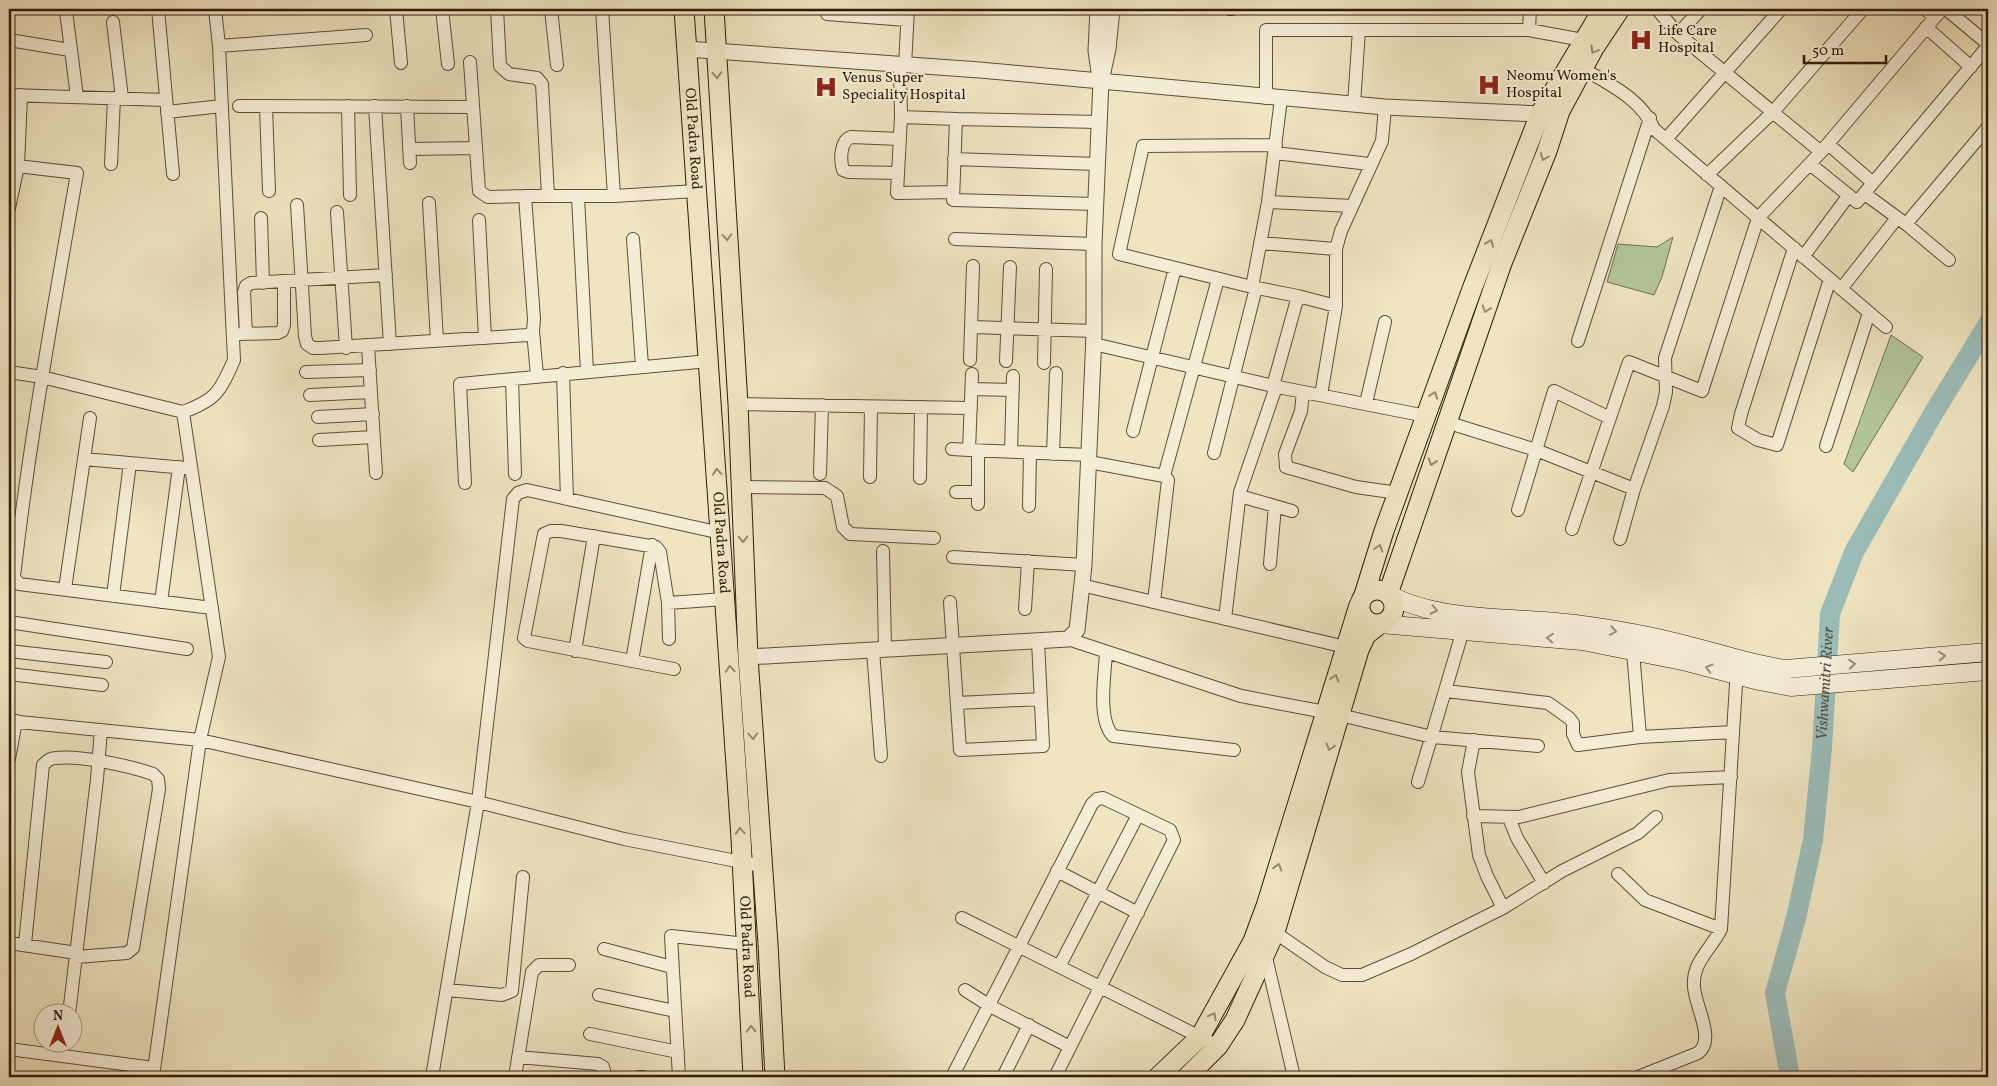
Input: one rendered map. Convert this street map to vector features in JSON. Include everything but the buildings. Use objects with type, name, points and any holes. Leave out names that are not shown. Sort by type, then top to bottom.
[{"type":"main road","name":"Old Padra Road","points":[[684,9],[721,533],[754,1077]]},
{"type":"main road","name":"Old Padra Road","points":[[714,9],[715,52],[738,404],[748,657],[775,1077]]},
{"type":"main road","points":[[1577,65],[1583,40],[1602,9]]},
{"type":"main road","points":[[1620,9],[1577,65],[1548,116],[1472,289],[1398,493],[1359,610],[1365,620],[1375,624],[1582,641],[1687,662],[1737,667],[1762,666],[1786,669],[1988,652]]},
{"type":"main road","points":[[1388,594],[1502,263],[1547,151],[1548,116]]},
{"type":"main road","points":[[1187,1077],[1218,1046],[1235,1020],[1263,936],[1352,648],[1362,600],[1374,589],[1402,602],[1439,612],[1575,624],[1690,646],[1737,667],[1791,687],[1988,670]]},
{"type":"main road","points":[[1352,648],[1366,634],[1389,619],[1394,610],[1393,599],[1388,594]]},
{"type":"main road","points":[[1158,1077],[1200,1037],[1263,936]]},
{"type":"street","points":[[158,9],[173,174]]},
{"type":"street","points":[[9,372],[42,377],[183,412],[206,404],[223,386],[234,360],[220,46],[215,9]]},
{"type":"street","points":[[396,9],[401,62]]},
{"type":"street","points":[[442,9],[448,64]]},
{"type":"street","points":[[497,9],[498,50],[503,71],[509,74],[537,78],[542,84],[548,196]]},
{"type":"street","points":[[552,9],[557,66]]},
{"type":"street","points":[[602,9],[614,196]]},
{"type":"street","points":[[1098,9],[1096,57],[1101,81]]},
{"type":"street","points":[[1068,639],[1077,630],[1084,565],[1094,337],[1094,244],[1101,81],[1108,49],[1112,9]]},
{"type":"street","points":[[1529,30],[1530,9]]},
{"type":"street","points":[[1657,9],[1678,34],[1773,112],[1873,183]]},
{"type":"street","points":[[1678,34],[1701,9]]},
{"type":"street","points":[[1666,139],[1781,9]]},
{"type":"street","points":[[1707,175],[1773,112],[1863,9]]},
{"type":"street","points":[[66,11],[77,97]]},
{"type":"street","points":[[1572,529],[1629,362],[1702,391],[1758,218],[1824,148],[1926,27],[1937,11],[1986,52],[1971,67],[1857,202],[1810,164]]},
{"type":"street","points":[[827,14],[868,13],[907,15],[902,66],[897,193],[953,192]]},
{"type":"street","points":[[111,164],[118,98],[113,22]]},
{"type":"street","points":[[1926,27],[1971,67]]},
{"type":"street","points":[[1214,453],[1234,377],[1254,287],[1275,149],[1274,98],[1266,30],[1529,30],[1583,40]]},
{"type":"street","points":[[1354,104],[1359,30]]},
{"type":"street","points":[[220,46],[366,35]]},
{"type":"street","points":[[9,40],[70,50]]},
{"type":"street","points":[[686,49],[1101,81],[1386,107],[1548,116]]},
{"type":"street","points":[[470,62],[479,191],[483,195],[488,197],[578,197],[696,192]]},
{"type":"street","points":[[1577,65],[1620,90],[1650,118],[1654,129],[1886,327]]},
{"type":"street","points":[[9,208],[14,165],[15,95],[118,98],[166,106],[222,106]]},
{"type":"street","points":[[239,106],[473,107]]},
{"type":"street","points":[[266,106],[269,191]]},
{"type":"street","points":[[348,106],[350,196]]},
{"type":"street","points":[[375,106],[390,344]]},
{"type":"street","points":[[407,106],[410,163]]},
{"type":"street","points":[[1321,395],[1336,306],[1336,249],[1341,231],[1382,141],[1386,107]]},
{"type":"street","points":[[901,117],[1099,122]]},
{"type":"street","points":[[1578,341],[1650,118]]},
{"type":"street","points":[[956,119],[953,200],[1096,204]]},
{"type":"street","points":[[1841,289],[1988,128]]},
{"type":"street","points":[[898,173],[848,172],[843,170],[843,142],[851,137],[900,139]]},
{"type":"street","points":[[1336,306],[1119,254],[1143,146],[1275,149],[1370,164]]},
{"type":"street","points":[[409,148],[476,148]]},
{"type":"street","points":[[954,159],[1097,164]]},
{"type":"street","points":[[14,165],[77,173],[14,536],[15,581],[19,584],[212,608]]},
{"type":"street","points":[[1620,539],[1634,489],[1663,406],[1666,392],[1665,358],[1721,186]]},
{"type":"street","points":[[1865,194],[1902,221],[1949,260]]},
{"type":"street","points":[[526,196],[537,376]]},
{"type":"street","points":[[1830,279],[1777,445],[1758,440],[1738,428],[1741,414],[1799,253],[1849,196]]},
{"type":"street","points":[[578,197],[587,371]]},
{"type":"street","points":[[1268,202],[1352,206]]},
{"type":"street","points":[[429,203],[437,340]]},
{"type":"street","points":[[297,205],[305,336],[307,344],[313,348],[346,348],[437,340],[529,335],[533,331]]},
{"type":"street","points":[[337,212],[346,348]]},
{"type":"street","points":[[261,218],[263,283]]},
{"type":"street","points":[[479,220],[485,338]]},
{"type":"street","points":[[633,239],[642,366]]},
{"type":"street","points":[[955,239],[1094,244]]},
{"type":"street","points":[[1260,243],[1336,249]]},
{"type":"street","points":[[970,360],[973,266]]},
{"type":"street","points":[[1006,361],[1010,267]]},
{"type":"street","points":[[1133,431],[1175,268]]},
{"type":"street","points":[[1044,363],[1046,269]]},
{"type":"street","points":[[246,334],[244,292],[246,286],[251,283],[386,275]]},
{"type":"street","points":[[1154,602],[1168,484],[1164,476],[1218,279]]},
{"type":"street","points":[[232,334],[278,333],[282,331],[284,325],[284,282]]},
{"type":"street","points":[[1225,619],[1240,496],[1274,386],[1298,296]]},
{"type":"street","points":[[1826,446],[1869,313]]},
{"type":"street","points":[[1366,402],[1386,322]]},
{"type":"street","points":[[971,327],[1045,330],[1094,337],[1152,357],[1234,377],[1303,392],[1366,402],[1426,416]]},
{"type":"street","points":[[368,346],[376,473]]},
{"type":"street","points":[[464,483],[460,384],[709,361]]},
{"type":"street","points":[[306,372],[370,370]]},
{"type":"street","points":[[563,373],[567,499]]},
{"type":"street","points":[[1053,454],[1056,373]]},
{"type":"street","points":[[956,492],[978,498],[973,450],[972,374]]},
{"type":"street","points":[[1010,452],[1013,376]]},
{"type":"street","points":[[512,378],[515,474]]},
{"type":"street","points":[[972,389],[1013,390]]},
{"type":"street","points":[[1518,510],[1554,391],[1610,418]]},
{"type":"street","points":[[310,395],[371,392]]},
{"type":"street","points":[[1303,392],[1301,411],[1285,454],[1286,468],[1356,486],[1398,493]]},
{"type":"street","points":[[738,404],[971,408]]},
{"type":"street","points":[[820,474],[822,405]]},
{"type":"street","points":[[870,477],[871,407]]},
{"type":"street","points":[[920,478],[921,407]]},
{"type":"street","points":[[80,1054],[154,1073],[200,740],[219,657],[212,608],[185,468],[183,412]]},
{"type":"street","points":[[318,417],[372,414]]},
{"type":"street","points":[[65,589],[90,418]]},
{"type":"street","points":[[1446,422],[1536,450],[1593,471],[1634,489]]},
{"type":"street","points":[[319,440],[374,437]]},
{"type":"street","points":[[952,449],[1053,454],[1089,459],[1164,476]]},
{"type":"street","points":[[1029,506],[1030,453]]},
{"type":"street","points":[[84,459],[185,468]]},
{"type":"street","points":[[113,596],[130,463]]},
{"type":"street","points":[[161,602],[185,468]]},
{"type":"street","points":[[741,488],[825,488],[837,496],[843,527],[850,534],[934,538]]},
{"type":"street","points":[[432,1077],[478,802],[513,499],[518,493],[527,490],[721,533]]},
{"type":"street","points":[[1240,496],[1292,511]]},
{"type":"street","points":[[1270,564],[1275,506]]},
{"type":"street","points":[[669,639],[668,603],[660,552],[652,545],[562,531],[551,531],[544,534],[524,638],[528,641],[575,651],[674,669]]},
{"type":"street","points":[[575,651],[594,536]]},
{"type":"street","points":[[632,662],[652,545]]},
{"type":"street","points":[[881,756],[879,650],[883,550]]},
{"type":"street","points":[[953,557],[1084,565]]},
{"type":"street","points":[[1025,609],[1028,561]]},
{"type":"street","points":[[1081,585],[1352,648]]},
{"type":"street","points":[[668,603],[725,600]]},
{"type":"street","points":[[950,602],[960,750],[1043,746],[1038,641]]},
{"type":"street","points":[[9,622],[187,649]]},
{"type":"street","points":[[1418,782],[1463,630]]},
{"type":"street","points":[[748,657],[1068,639],[1241,696],[1332,713],[1432,737],[1538,746]]},
{"type":"street","points":[[9,651],[106,662]]},
{"type":"street","points":[[1633,651],[1640,737]]},
{"type":"street","points":[[1106,652],[1104,717],[1108,731],[1113,736],[1234,750]]},
{"type":"street","points":[[1638,1077],[1659,1073],[1703,1050],[1705,1031],[1695,996],[1694,976],[1696,965],[1714,942],[1721,929],[1737,667]]},
{"type":"street","points":[[9,674],[102,685]]},
{"type":"street","points":[[1446,691],[1548,703],[1569,718],[1573,724],[1573,734],[1578,745],[1640,737],[1733,732]]},
{"type":"street","points":[[957,703],[1040,700]]},
{"type":"street","points":[[9,759],[12,721],[200,740],[478,802],[624,839],[762,866]]},
{"type":"street","points":[[70,1004],[99,762],[101,730]]},
{"type":"street","points":[[1474,740],[1468,772],[1473,816],[1482,865],[1503,908]]},
{"type":"street","points":[[9,942],[76,955],[127,953],[133,948],[159,789],[158,779],[153,774],[99,762],[57,758],[49,759],[43,765],[25,944]]},
{"type":"street","points":[[1473,816],[1509,818],[1669,780],[1731,777]]},
{"type":"street","points":[[952,1077],[1096,799],[1103,798],[1170,830],[1174,840],[1055,1077]]},
{"type":"street","points":[[1060,965],[1138,815]]},
{"type":"street","points":[[1263,936],[1325,967],[1351,977],[1362,976],[1503,908],[1594,853],[1638,833],[1656,817]]},
{"type":"street","points":[[1509,818],[1517,838],[1544,883]]},
{"type":"street","points":[[1057,872],[1138,913]]},
{"type":"street","points":[[1618,874],[1645,900],[1721,929]]},
{"type":"street","points":[[447,990],[502,995],[512,991],[523,877]]},
{"type":"street","points":[[962,918],[1020,945],[1100,988],[1218,1046]]},
{"type":"street","points":[[679,1077],[671,936],[747,944]]},
{"type":"street","points":[[1263,936],[1294,1077]]},
{"type":"street","points":[[604,949],[672,967]]},
{"type":"street","points":[[515,1077],[532,972],[539,965],[569,965]]},
{"type":"street","points":[[965,990],[990,1006],[1070,1047]]},
{"type":"street","points":[[598,995],[675,1011]]},
{"type":"street","points":[[1003,1077],[1029,1025]]},
{"type":"street","points":[[590,1034],[678,1052]]},
{"type":"street","points":[[9,1049],[32,1049]]},
{"type":"street","points":[[518,1057],[598,1064],[603,1067],[606,1077]]},
{"type":"green space","points":[[1673,237],[1662,277],[1654,295],[1607,282],[1618,244],[1657,247]]},
{"type":"green space","points":[[1891,335],[1923,357],[1853,472],[1844,464]]},
{"type":"waterway","name":"Vishwamitri River","points":[[1790,1077],[1775,993],[1796,918],[1813,840],[1822,748],[1830,614],[1854,552],[1933,414],[1988,324]]},
{"type":"place","name":"Life Care Hospital","points":[[1641,40]]},
{"type":"place","name":"Neomu Women's Hospital","points":[[1489,85]]},
{"type":"place","name":"Venus Super Speciality Hospital","points":[[826,87]]}]
